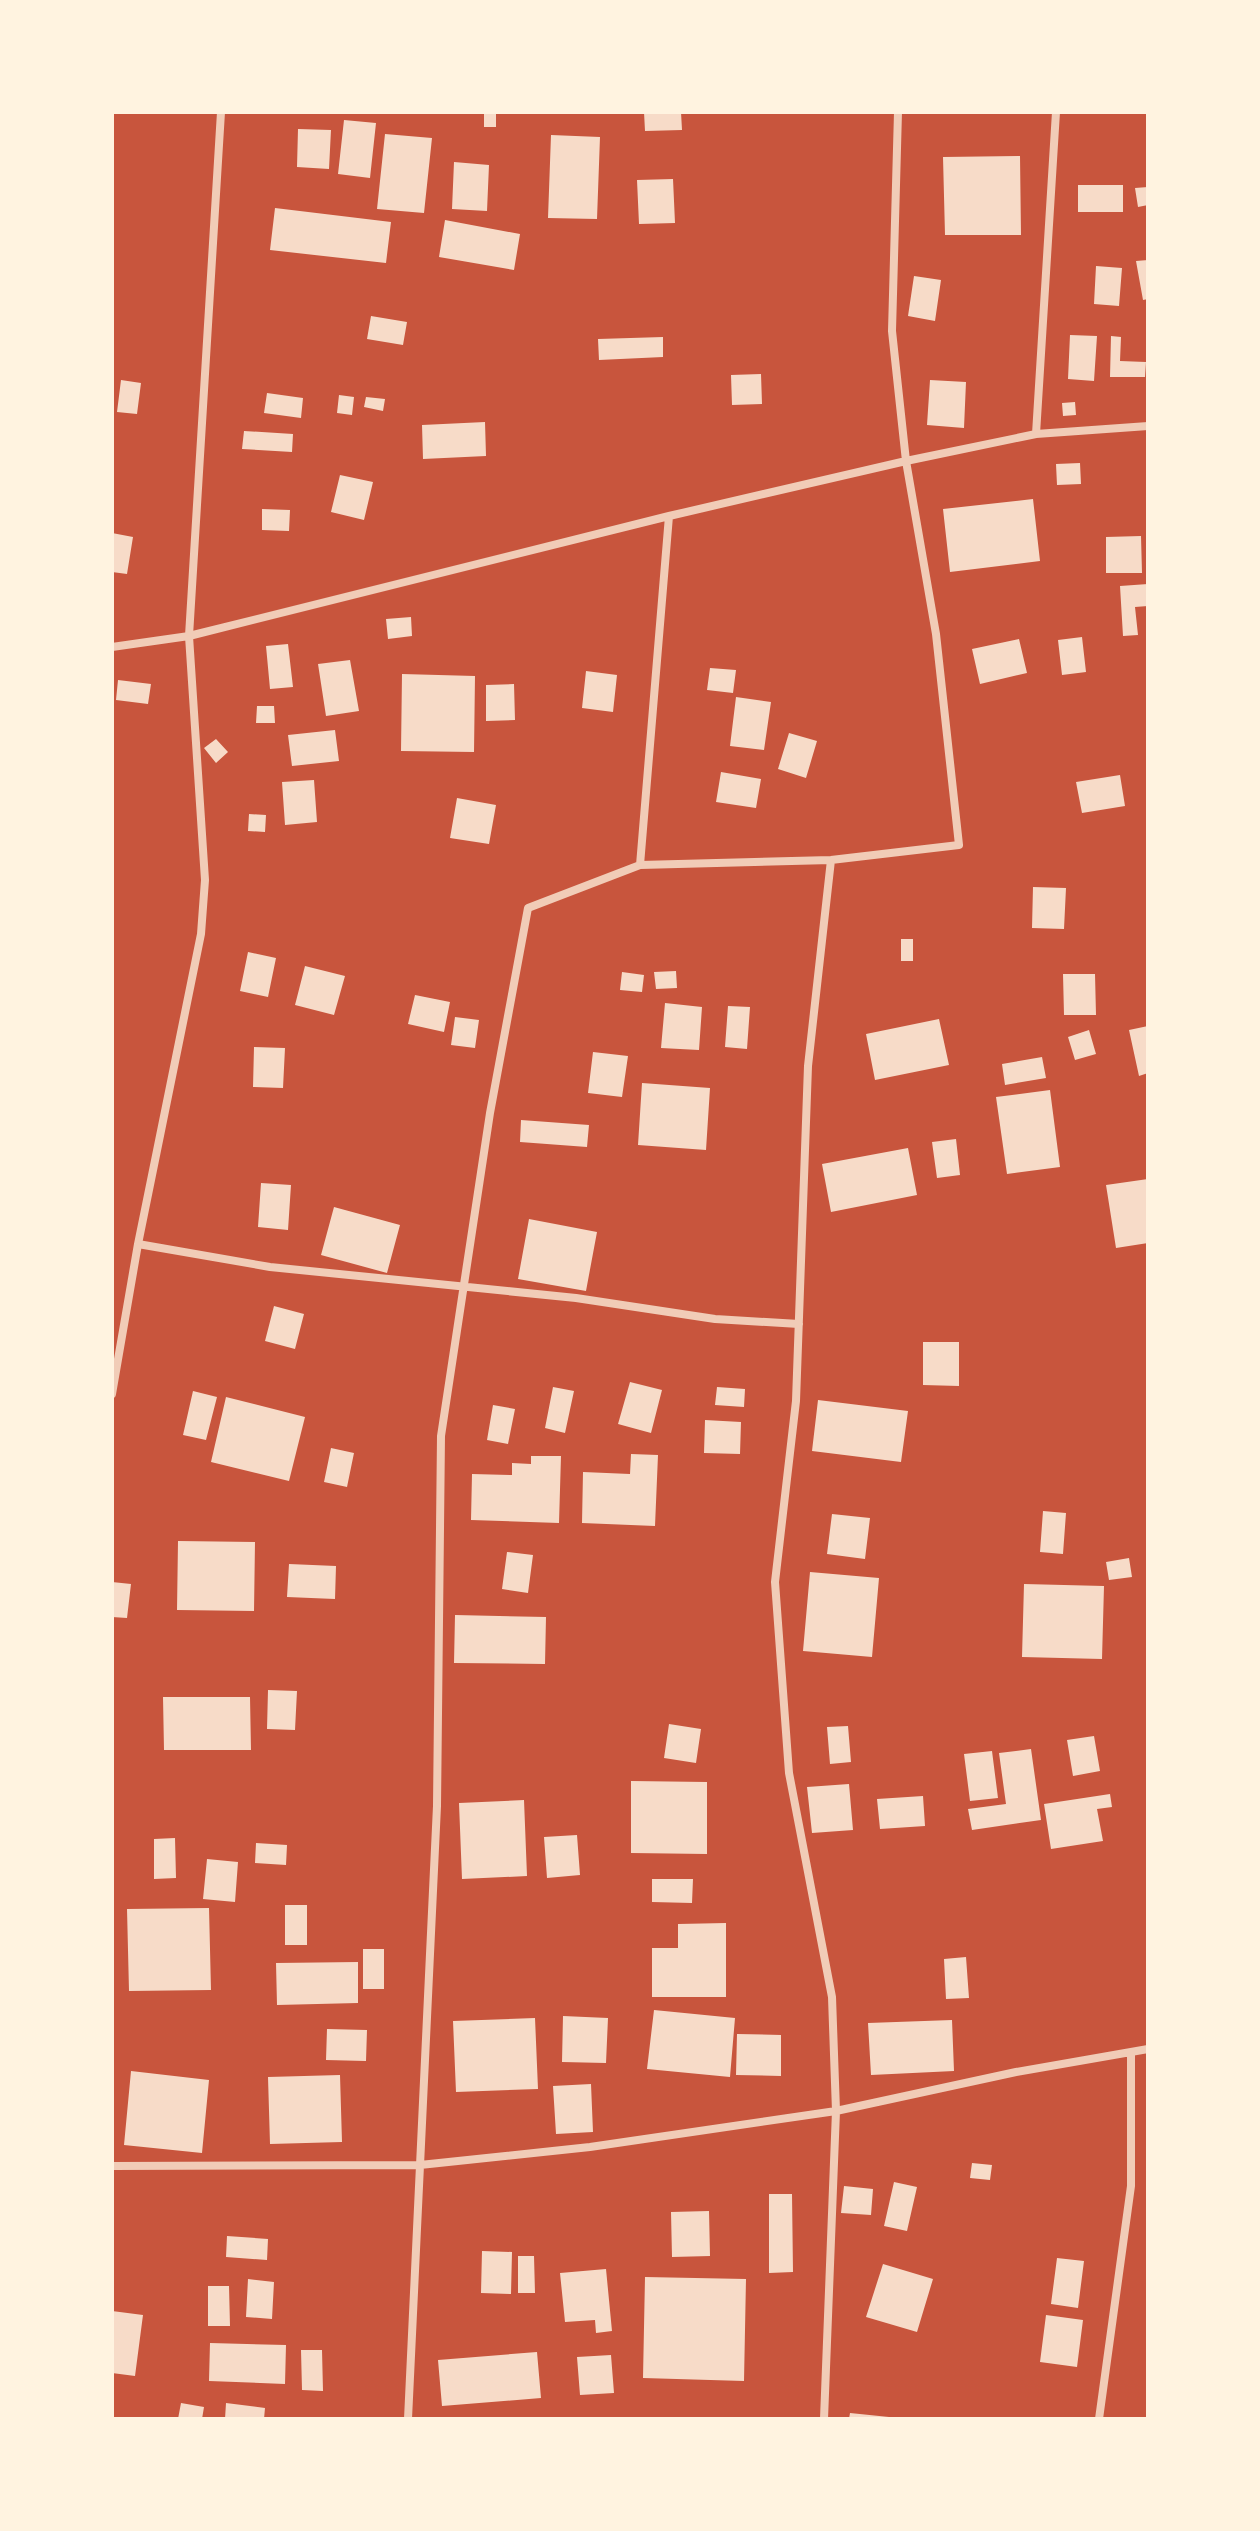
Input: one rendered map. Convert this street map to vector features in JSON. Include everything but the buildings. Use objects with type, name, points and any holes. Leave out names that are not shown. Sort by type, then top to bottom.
[{"type":"street","points":[[112,1394],[138,1244],[201,934],[205,880],[189,636],[221,112]]},
{"type":"street","points":[[408,2419],[437,1806],[441,1436],[490,1113],[528,908],[640,865],[831,860],[959,845],[936,634],[906,461],[892,331],[898,112]]},
{"type":"street","points":[[1036,434],[1056,112]]},
{"type":"street","points":[[112,647],[189,636],[669,516],[906,461],[1036,434],[1148,426]]},
{"type":"street","points":[[640,865],[669,516]]},
{"type":"street","points":[[824,2419],[836,2111],[832,1997],[789,1773],[775,1582],[796,1401],[808,1066],[831,860]]},
{"type":"street","points":[[138,1244],[270,1267],[576,1298],[715,1319],[799,1324]]},
{"type":"street","points":[[112,2166],[420,2165],[590,2147],[836,2111],[1016,2072],[1148,2049]]},
{"type":"street","points":[[1099,2419],[1131,2186],[1131,2052]]}]
